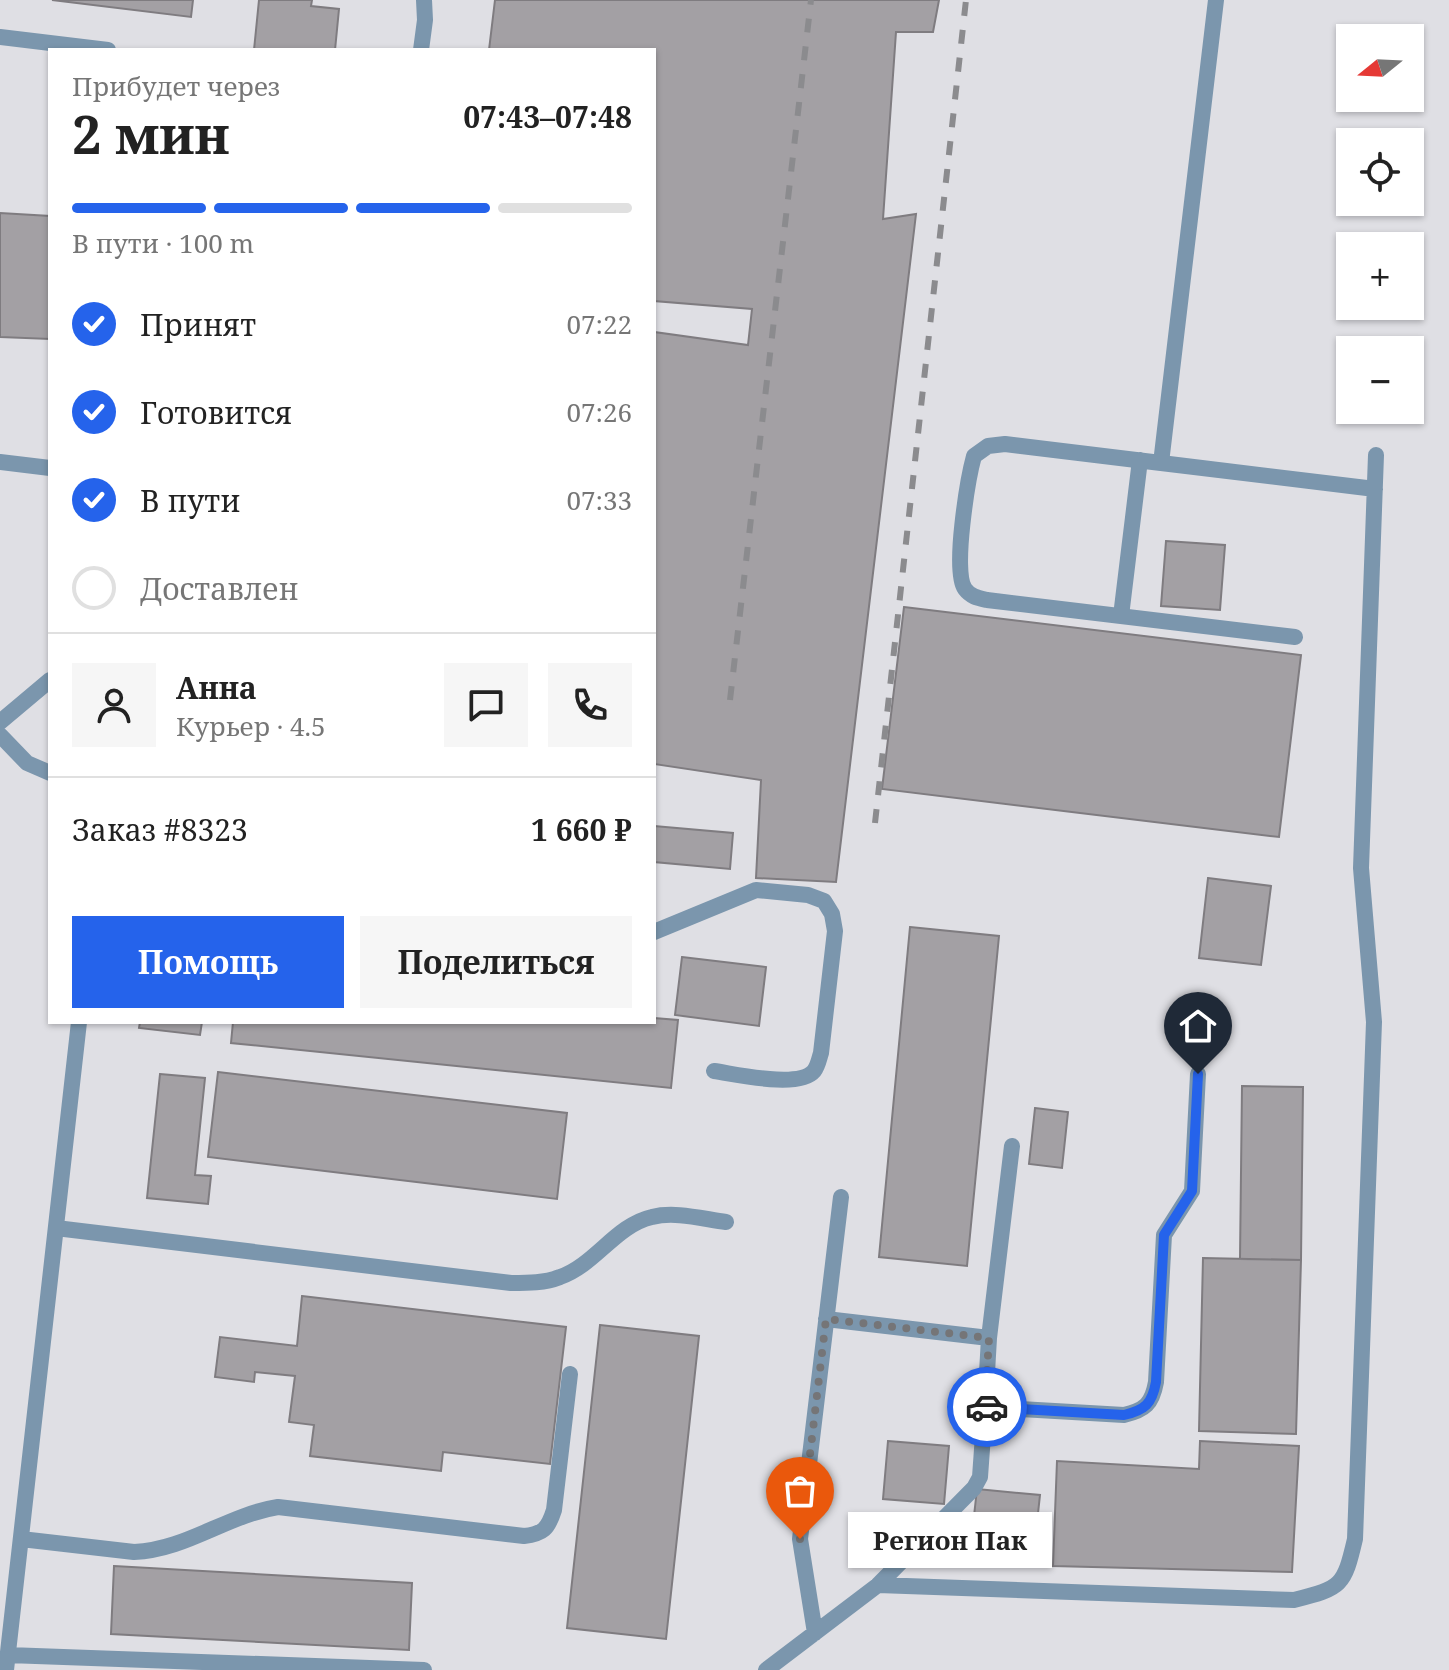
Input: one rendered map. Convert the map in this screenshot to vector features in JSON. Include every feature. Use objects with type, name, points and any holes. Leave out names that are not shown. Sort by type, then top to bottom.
[{"type":"lane","points":[[421,48],[424,0]]},
{"type":"lane","points":[[1161,463],[1216,0]]},
{"type":"lane","points":[[0,37],[91,48]]},
{"type":"lane","points":[[1295,637],[973,597],[962,587],[958,564],[969,472],[974,456],[988,446],[1005,444],[1375,489]]},
{"type":"lane","points":[[878,1585],[1294,1600],[1327,1592],[1347,1575],[1355,1539],[1374,1022],[1361,868],[1376,455]]},
{"type":"lane","points":[[1121,616],[1140,460]]},
{"type":"lane","points":[[0,462],[48,468]]},
{"type":"lane","points":[[0,722],[48,682]]},
{"type":"lane","points":[[0,735],[27,763],[48,772]]},
{"type":"lane","points":[[656,931],[756,890],[808,895],[824,901],[832,914],[835,931],[821,1053],[816,1069],[806,1078],[787,1080],[714,1071]]},
{"type":"lane","points":[[79,1024],[7,1662],[424,1670]]},
{"type":"lane","points":[[985,1407],[1124,1415],[1141,1411],[1152,1401],[1156,1382],[1164,1235],[1192,1191],[1198,1074]]},
{"type":"lane","points":[[778,1667],[815,1633],[878,1585],[974,1488],[980,1477],[989,1338],[1012,1146]]},
{"type":"lane","points":[[815,1633],[800,1539],[841,1197]]},
{"type":"lane","points":[[56,1228],[511,1283],[562,1277],[633,1225],[656,1215],[726,1222]]},
{"type":"lane","points":[[826,1319],[989,1338]]},
{"type":"lane","points":[[21,1539],[134,1552],[152,1551],[175,1546],[260,1510],[278,1507],[524,1536],[539,1534],[549,1527],[554,1510],[570,1374]]},
{"type":"building","points":[[52,0],[193,0],[191,17]]},
{"type":"building","points":[[259,0],[312,0],[311,6],[339,9],[335,48],[254,48]]},
{"type":"building","points":[[495,0],[939,0],[933,32],[896,32],[883,219],[916,214],[836,882],[756,878],[761,780],[656,764],[656,332],[748,345],[752,309],[656,301],[656,48],[489,48]]},
{"type":"building","points":[[0,213],[48,216],[48,339],[0,337]]},
{"type":"building","points":[[1166,541],[1225,545],[1220,610],[1161,606]]},
{"type":"building","points":[[904,607],[1301,655],[1279,837],[882,789]]},
{"type":"building","points":[[656,826],[733,833],[730,869],[656,862]]},
{"type":"building","points":[[1208,878],[1271,886],[1261,965],[1199,958]]},
{"type":"building","points":[[910,927],[999,936],[967,1266],[879,1257]]},
{"type":"building","points":[[682,957],[766,967],[759,1026],[675,1015]]},
{"type":"building","points":[[656,1018],[678,1020],[671,1088],[231,1043],[233,1024],[656,1024]]},
{"type":"building","points":[[140,1024],[202,1024],[200,1035],[139,1028]]},
{"type":"building","points":[[218,1072],[567,1113],[557,1199],[208,1157]]},
{"type":"building","points":[[160,1074],[205,1078],[195,1175],[211,1176],[208,1204],[147,1198]]},
{"type":"building","points":[[1242,1086],[1303,1087],[1301,1260],[1240,1259]]},
{"type":"building","points":[[1035,1108],[1068,1112],[1062,1168],[1029,1164]]},
{"type":"building","points":[[1203,1258],[1301,1260],[1296,1434],[1199,1431]]},
{"type":"building","points":[[302,1296],[566,1327],[550,1464],[443,1452],[441,1471],[310,1456],[314,1425],[289,1422],[295,1376],[255,1372],[254,1382],[215,1377],[220,1337],[297,1346]]},
{"type":"building","points":[[600,1325],[699,1336],[666,1639],[567,1628]]},
{"type":"building","points":[[888,1441],[949,1446],[944,1504],[883,1499]]},
{"type":"building","points":[[1200,1441],[1299,1446],[1292,1572],[1053,1566],[1057,1461],[1199,1469]]},
{"type":"building","points":[[977,1489],[1040,1495],[1034,1550],[971,1543]]},
{"type":"building","points":[[114,1566],[412,1583],[409,1650],[111,1634]]},
{"type":"railway","points":[[730,700],[811,0]]},
{"type":"railway","points":[[875,823],[966,0]]},
{"type":"way so far","points":[[800,1539],[826,1319],[989,1338],[987,1407]]},
{"type":"place","name":"Регион Пак","points":[[800,1539]]},
{"type":"route","points":[[987,1407],[1124,1415],[1141,1411],[1152,1401],[1156,1382],[1164,1235],[1192,1191],[1198,1074]]}]
